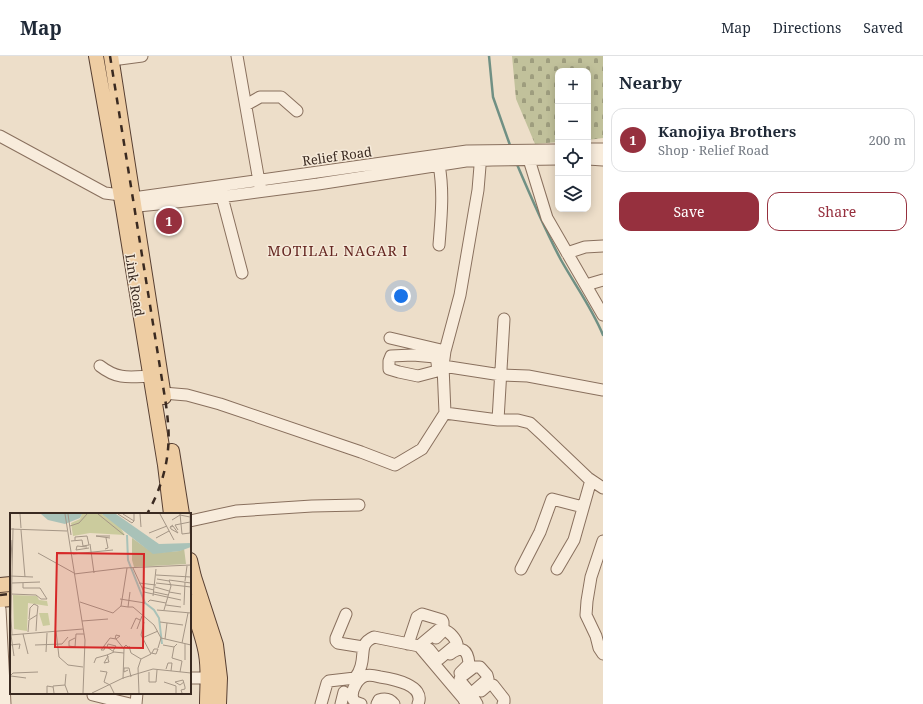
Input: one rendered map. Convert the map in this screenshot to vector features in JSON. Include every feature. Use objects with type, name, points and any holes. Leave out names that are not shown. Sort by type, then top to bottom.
[{"type":"main road","name":"Link Road","points":[[96,56],[127,201],[163,393],[182,513]]},
{"type":"main road","name":"Link Road","points":[[112,58],[127,201],[150,376],[165,465],[171,513]]},
{"type":"main road","points":[[192,577],[216,645],[220,678],[219,704]]},
{"type":"main road","points":[[0,585],[10,584]]},
{"type":"main road","points":[[0,600],[10,599]]},
{"type":"main road","points":[[191,607],[205,650],[207,670],[207,704]]},
{"type":"street","points":[[112,58],[142,56]]},
{"type":"street","points":[[237,56],[260,186]]},
{"type":"street","points":[[246,105],[260,97],[281,97],[297,111]]},
{"type":"street","points":[[0,136],[105,193],[127,201]]},
{"type":"street","points":[[591,149],[603,149]]},
{"type":"street","name":"Relief Road","points":[[127,201],[168,203],[222,197],[260,186],[318,184],[466,161],[486,156],[525,155],[555,150]]},
{"type":"street","name":"Relief Road","points":[[127,201],[260,186],[467,151],[486,156]]},
{"type":"street","points":[[525,155],[547,218],[603,315]]},
{"type":"street","name":"Relief Road","points":[[525,155],[555,159]]},
{"type":"street","points":[[163,393],[187,395],[220,404],[395,465],[422,450],[445,413],[443,366],[445,352],[460,295],[478,190],[486,156]]},
{"type":"street","points":[[591,159],[603,160]]},
{"type":"street","points":[[439,165],[442,178],[442,189],[439,245]]},
{"type":"street","points":[[222,197],[242,273]]},
{"type":"street","points":[[567,253],[585,247],[603,246]]},
{"type":"street","points":[[586,285],[603,280]]},
{"type":"street","points":[[498,420],[504,318]]},
{"type":"street","points":[[390,338],[434,353],[445,352]]},
{"type":"street","points":[[100,366],[105,370],[126,378],[150,376]]},
{"type":"street","points":[[443,366],[501,375],[528,376],[603,390]]},
{"type":"street","points":[[445,413],[498,420],[518,420],[530,423],[591,480],[603,488]]},
{"type":"street","points":[[558,569],[574,540],[591,480]]},
{"type":"street","points":[[521,569],[540,532],[552,499],[583,507]]},
{"type":"street","points":[[191,521],[236,511],[312,506],[359,505]]},
{"type":"street","points":[[603,541],[591,577],[586,615],[599,634],[599,648],[603,654]]},
{"type":"street","points":[[0,609],[5,697]]},
{"type":"street","points":[[346,614],[336,641],[338,643],[363,647]]},
{"type":"street","points":[[321,704],[329,681],[355,678],[361,668],[363,647],[368,640],[374,637],[418,645],[450,683],[470,700],[489,684],[491,684],[504,699],[503,704]]},
{"type":"street","points":[[436,666],[458,649],[465,651],[469,664],[450,683]]},
{"type":"street","points":[[361,704],[353,699],[354,687],[363,677],[369,675],[394,680],[411,686],[420,697],[418,704]]},
{"type":"street","points":[[191,678],[207,682]]},
{"type":"street","points":[[191,684],[207,682]]},
{"type":"street","points":[[509,691],[512,704]]},
{"type":"street","points":[[341,704],[344,692]]},
{"type":"street","points":[[93,694],[130,704]]},
{"type":"street","points":[[377,704],[379,700],[386,699],[394,704]]},
{"type":"green space","points":[[512,56],[603,56],[603,138],[591,140],[591,68],[555,68],[555,142],[535,144],[516,99]]},
{"type":"waterway","points":[[489,56],[493,97],[511,148]]},
{"type":"waterway","points":[[516,162],[555,248],[589,306],[603,335]]},
{"type":"railway","points":[[110,56],[164,395],[169,435],[165,470],[153,503],[148,513]]},
{"type":"railway","points":[[0,595],[10,594]]},
{"type":"place","name":"Kanojiya Brothers","points":[[169,221]]},
{"type":"district","name":"MOTILAL NAGAR I","points":[[338,250]]}]
